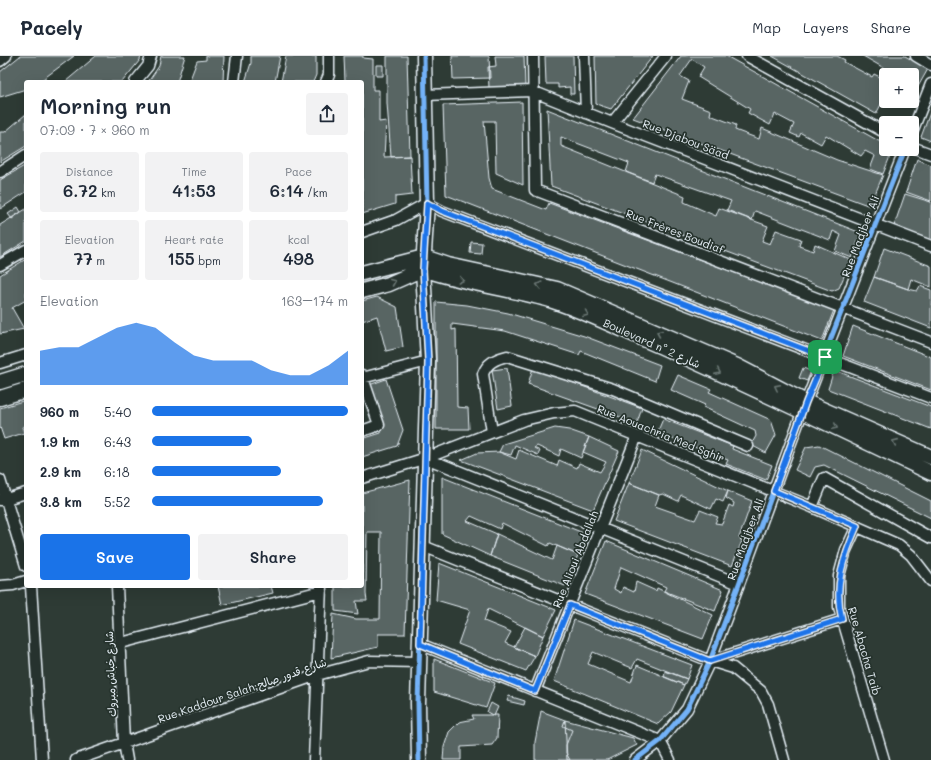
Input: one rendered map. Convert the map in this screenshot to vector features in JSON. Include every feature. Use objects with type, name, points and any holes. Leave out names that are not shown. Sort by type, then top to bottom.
[{"type":"main road","points":[[419,760],[420,644],[428,361],[424,263],[427,203],[424,56]]},
{"type":"main road","points":[[364,273],[424,263]]},
{"type":"main road","points":[[364,291],[389,284],[424,263]]},
{"type":"main road","name":"Boulevard n° شارع 2","points":[[424,263],[448,265],[557,290],[736,366],[804,407],[931,473]]},
{"type":"main road","points":[[0,382],[24,375]]},
{"type":"main road","points":[[0,398],[24,391]]},
{"type":"main road","name":"Boulevard n° شارع 2","points":[[804,407],[931,458]]},
{"type":"street","points":[[0,61],[6,56]]},
{"type":"street","points":[[137,80],[148,66],[151,56]]},
{"type":"street","points":[[234,80],[237,56]]},
{"type":"street","points":[[328,80],[329,56]]},
{"type":"street","name":"Rue Frères Boudiaf","points":[[533,56],[532,91],[536,190],[931,342]]},
{"type":"street","points":[[584,56],[586,113]]},
{"type":"street","points":[[612,123],[666,56]]},
{"type":"street","points":[[747,56],[879,129]]},
{"type":"street","points":[[916,56],[931,65]]},
{"type":"street","points":[[918,116],[931,84]]},
{"type":"street","name":"Rue Djabou Säad","points":[[425,95],[532,91],[931,246]]},
{"type":"street","points":[[919,150],[931,154]]},
{"type":"street","points":[[0,172],[24,156]]},
{"type":"street","name":"Rue Madjber Ali","points":[[635,760],[660,741],[687,709],[710,661],[804,407],[825,357],[902,156]]},
{"type":"street","points":[[364,231],[396,220],[427,203],[442,211],[931,398]]},
{"type":"street","points":[[0,265],[24,251]]},
{"type":"street","points":[[0,363],[24,356]]},
{"type":"street","points":[[492,432],[483,374],[486,366],[492,361],[507,356],[613,389],[748,446]]},
{"type":"street","points":[[364,377],[428,361]]},
{"type":"street","points":[[364,383],[379,425],[364,429]]},
{"type":"street","name":"Rue Aouachria Med Sghir","points":[[364,477],[426,458],[524,420],[554,413],[575,412],[774,491],[899,545],[927,569],[931,581]]},
{"type":"street","name":"Rue Alioui Abdallah","points":[[535,691],[637,436]]},
{"type":"street","points":[[426,458],[739,584]]},
{"type":"street","points":[[812,507],[824,478],[931,538]]},
{"type":"street","points":[[0,480],[3,499],[24,560]]},
{"type":"street","points":[[3,499],[24,494]]},
{"type":"street","name":"Rue Abacha Taib","points":[[857,526],[846,550],[839,576],[839,607],[884,760]]},
{"type":"street","points":[[423,546],[710,661],[733,668],[761,691],[768,704],[784,760]]},
{"type":"street","points":[[0,586],[13,585],[24,582]]},
{"type":"street","points":[[31,588],[42,760]]},
{"type":"street","name":"شارع خباش مبروك","points":[[117,588],[121,643],[124,743],[127,760]]},
{"type":"street","points":[[121,643],[287,599],[321,588],[314,760]]},
{"type":"street","points":[[710,661],[842,619]]},
{"type":"street","points":[[420,644],[660,741],[670,760]]},
{"type":"street","name":"Rue Kaddour Salah;شارع قدور صالح","points":[[76,760],[317,675],[369,661],[420,662]]},
{"type":"building","points":[[20,56],[74,56],[42,80],[24,80],[24,90],[0,97],[0,72]]},
{"type":"building","points":[[96,56],[141,56],[140,60],[124,80],[67,80]]},
{"type":"building","points":[[161,56],[185,56],[178,80],[149,80],[159,66]]},
{"type":"building","points":[[206,56],[224,56],[223,80],[190,80],[197,61],[206,60]]},
{"type":"building","points":[[251,56],[280,56],[275,80],[246,80],[251,63]]},
{"type":"building","points":[[286,56],[316,56],[316,75],[314,80],[281,80]]},
{"type":"building","points":[[344,56],[363,56],[363,58],[373,59],[373,90],[379,90],[379,122],[386,121],[384,157],[410,156],[412,195],[395,197],[395,204],[364,213],[364,80],[345,80]]},
{"type":"building","points":[[387,56],[407,56],[410,156],[391,157],[387,103]]},
{"type":"building","points":[[452,56],[489,56],[490,78],[453,79]]},
{"type":"building","points":[[495,56],[524,56],[525,87],[489,88],[488,67],[496,66]]},
{"type":"building","points":[[545,56],[573,56],[574,94],[570,94],[570,87],[558,88],[558,84],[546,84]]},
{"type":"building","points":[[595,56],[653,56],[611,109],[596,104]]},
{"type":"building","points":[[681,56],[726,56],[879,141],[879,156],[890,156],[883,174],[870,169],[875,156],[865,151],[861,156],[826,135],[821,144],[801,133],[799,137],[790,133],[794,124],[775,114],[770,125],[748,113],[750,109],[698,77],[704,67],[692,59],[680,76],[689,81],[682,99],[711,110],[710,115],[736,125],[735,130],[759,139],[762,128],[837,160],[883,175],[870,206],[633,118]]},
{"type":"building","points":[[772,56],[837,56],[845,60],[844,62],[872,77],[874,74],[879,76],[879,108],[876,114]]},
{"type":"building","points":[[863,56],[905,56],[928,69],[919,85],[919,68],[884,68]]},
{"type":"building","points":[[376,65],[383,65],[383,76],[376,76]]},
{"type":"building","points":[[522,102],[523,185],[496,173],[495,121],[484,121],[489,178],[492,189],[546,210],[549,203],[834,310],[822,341],[446,195],[443,105]]},
{"type":"building","points":[[547,109],[861,233],[852,258],[835,251],[841,235],[833,231],[830,240],[755,211],[752,220],[727,210],[731,201],[655,174],[652,182],[626,172],[629,163],[561,137],[561,146],[685,196],[684,202],[716,216],[719,208],[768,226],[762,241],[770,244],[776,230],[801,239],[799,246],[813,251],[815,244],[851,260],[839,288],[832,291],[551,186]]},
{"type":"building","points":[[931,110],[931,141],[921,137]]},
{"type":"building","points":[[24,116],[24,147],[0,162],[0,132],[5,132]]},
{"type":"building","points":[[917,159],[931,165],[931,201],[906,192]]},
{"type":"building","points":[[24,166],[24,193],[0,209],[0,180]]},
{"type":"building","points":[[905,194],[931,202],[931,240],[894,226]]},
{"type":"building","points":[[18,207],[21,212],[12,219],[8,214]]},
{"type":"building","points":[[24,210],[24,242],[0,257],[0,225]]},
{"type":"building","points":[[471,242],[482,243],[481,254],[470,253]]},
{"type":"building","points":[[884,248],[931,266],[931,287],[911,279],[908,289],[874,277]]},
{"type":"building","points":[[24,260],[24,301],[12,308],[24,329],[0,334],[0,275]]},
{"type":"building","points":[[874,277],[908,289],[917,291],[920,286],[931,290],[931,328],[864,302]]},
{"type":"building","points":[[377,297],[397,307],[403,347],[386,351],[377,316],[364,320],[364,300]]},
{"type":"building","points":[[436,302],[467,305],[508,313],[584,336],[660,365],[655,381],[581,351],[579,355],[505,331],[452,324],[452,330],[456,329],[457,407],[468,408],[469,429],[436,429]]},
{"type":"building","points":[[853,326],[931,357],[931,390],[843,356]]},
{"type":"building","points":[[507,368],[512,406],[498,409],[492,370]]},
{"type":"building","points":[[533,368],[642,408],[637,423],[528,384]]},
{"type":"building","points":[[803,368],[811,371],[807,381],[799,378]]},
{"type":"building","points":[[834,370],[931,407],[931,429],[828,389]]},
{"type":"building","points":[[678,375],[711,389],[709,392],[771,420],[776,435],[766,453],[751,445],[756,436],[755,431],[703,407],[705,405],[671,390]]},
{"type":"building","points":[[386,379],[403,430],[397,446],[364,456],[364,438],[381,433],[383,421],[369,385]]},
{"type":"building","points":[[24,401],[24,426],[22,427],[24,433],[4,439],[0,427],[0,408]]},
{"type":"building","points":[[663,419],[733,446],[732,449],[772,465],[766,480],[726,464],[728,460],[657,433]]},
{"type":"building","points":[[555,428],[569,430],[589,437],[581,458],[561,449],[559,456],[537,446],[534,448],[540,451],[538,455],[515,445],[511,455],[499,452],[503,444]]},
{"type":"building","points":[[589,437],[619,451],[593,510],[461,460],[477,453],[499,452],[516,459],[519,450],[557,466],[559,460],[577,468],[579,463],[600,472],[606,462],[583,452]]},
{"type":"building","points":[[819,445],[931,501],[931,518],[824,465],[815,467],[810,477],[795,470],[806,447]]},
{"type":"building","points":[[642,450],[728,491],[723,502],[716,499],[711,509],[681,495],[678,501],[663,494],[659,495],[629,483]]},
{"type":"building","points":[[442,477],[586,534],[578,555],[550,543],[548,546],[502,523],[500,529],[471,516],[467,521],[497,534],[490,556],[442,534]]},
{"type":"building","points":[[410,480],[405,634],[378,634],[378,647],[331,658],[333,614],[356,619],[380,619],[381,532],[367,532],[367,601],[356,601],[358,614],[335,611],[335,588],[364,588],[364,492]]},
{"type":"building","points":[[629,483],[659,495],[655,506],[695,520],[700,510],[718,517],[715,523],[722,524],[729,505],[733,507],[734,503],[726,498],[728,491],[752,501],[739,538],[742,541],[732,566],[614,521]]},
{"type":"building","points":[[497,534],[552,560],[557,546],[578,555],[565,586],[490,556]]},
{"type":"building","points":[[606,541],[723,590],[715,611],[664,591],[666,587],[621,567],[614,589],[621,593],[623,587],[634,592],[636,582],[656,591],[657,588],[713,615],[703,639],[585,594]]},
{"type":"building","points":[[439,563],[556,610],[543,636],[488,609],[484,621],[511,632],[505,643],[535,656],[526,671],[458,644],[470,610],[436,600]]},
{"type":"building","points":[[218,588],[272,588],[273,593],[222,605]]},
{"type":"building","points":[[574,620],[692,665],[687,679],[637,659],[632,668],[593,652],[588,664],[631,682],[637,665],[684,685],[671,712],[658,724],[554,681]]},
{"type":"building","points":[[525,627],[543,636],[535,656],[514,647]]},
{"type":"building","points":[[434,659],[495,683],[486,708],[434,692]]},
{"type":"building","points":[[665,671],[687,679],[684,685],[664,677]]},
{"type":"building","points":[[509,696],[525,701],[524,705],[507,701]]},
{"type":"building","points":[[491,703],[498,707],[494,716],[487,712]]},
{"type":"building","points":[[541,711],[565,720],[563,726],[572,730],[566,745],[566,753],[570,760],[535,760],[535,742]]},
{"type":"building","points":[[472,715],[498,715],[497,738],[492,745],[461,747],[461,760],[443,760],[444,747],[449,732],[459,722],[474,719]]},
{"type":"building","points":[[565,720],[633,738],[637,745],[607,760],[567,760]]},
{"type":"cycle path","points":[[419,760],[418,703],[428,361],[423,269],[427,203],[424,56]]},
{"type":"cycle path","points":[[635,760],[660,741],[687,709],[710,661],[806,402],[902,156]]},
{"type":"route","points":[[427,203],[442,211],[825,357],[806,402],[774,491],[857,526],[846,550],[839,576],[839,607],[842,619],[710,661],[570,605],[535,691],[420,644],[428,361],[423,269],[427,203]]}]
